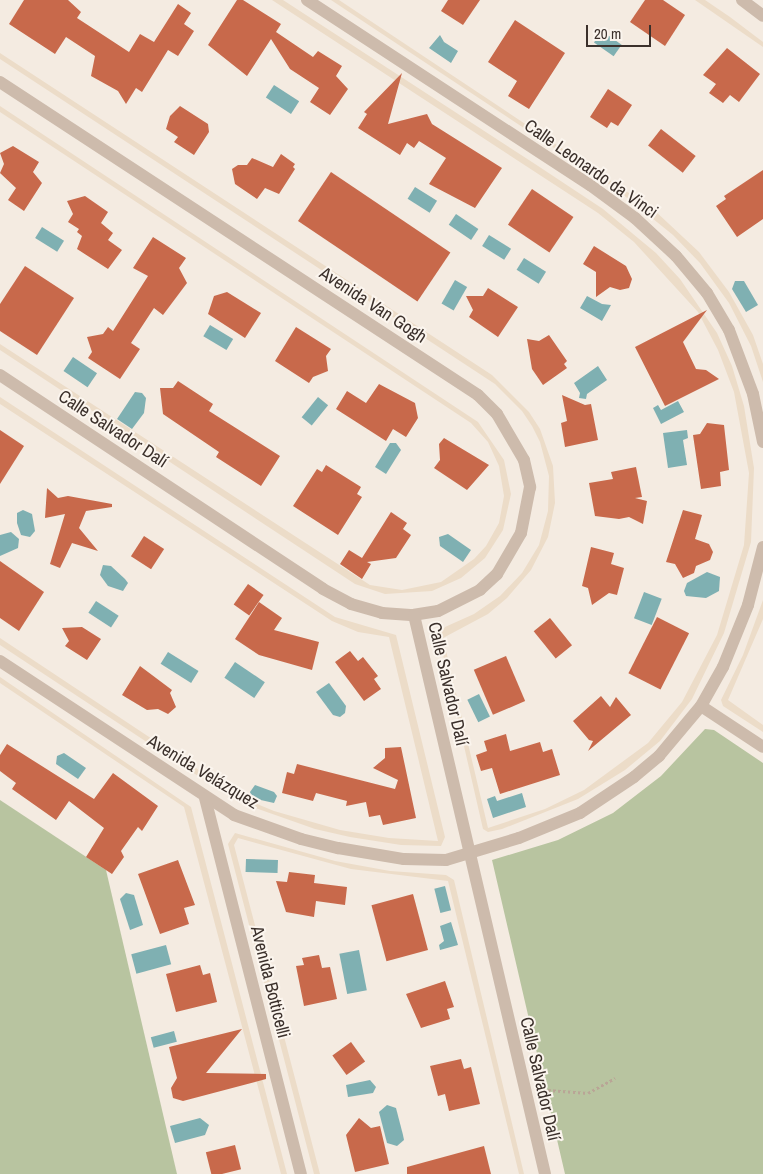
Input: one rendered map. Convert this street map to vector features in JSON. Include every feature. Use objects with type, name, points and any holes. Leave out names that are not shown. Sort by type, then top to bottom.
[{"type":"street","name":"Calle Leonardo da Vinci","points":[[308,0],[590,185],[635,218],[676,256],[707,293],[729,330],[753,394],[763,442]]},
{"type":"street","points":[[742,0],[763,16]]},
{"type":"street","name":"Avenida Van Gogh","points":[[0,82],[471,390],[497,414],[524,460],[530,487],[521,533],[497,574],[480,590],[438,611],[414,615]]},
{"type":"street","name":"Calle Salvador Dalí","points":[[0,375],[323,589],[351,604],[382,613],[414,615],[545,1174]]},
{"type":"street","points":[[469,852],[550,827],[608,796],[659,756],[701,706],[737,638],[756,579],[763,547]]},
{"type":"street","name":"Avenida Velázquez","points":[[0,661],[205,798],[263,827],[338,848],[404,859],[437,860],[469,852]]},
{"type":"street","points":[[701,706],[763,747]]},
{"type":"street","name":"Avenida Botticelli","points":[[205,798],[301,1174]]},
{"type":"path","points":[[548,1090],[588,1093],[614,1078]]},
{"type":"green space","points":[[705,729],[714,730],[763,763],[763,1174],[565,1174],[492,860],[558,840],[613,813],[661,776]]},
{"type":"green space","points":[[0,800],[106,870],[177,1174],[0,1174]]},
{"type":"shaded area","points":[[272,0],[283,0],[532,162],[603,209],[656,253],[680,279],[717,333],[732,366],[744,406],[754,468],[751,542],[724,633],[692,699],[660,741],[625,770],[578,799],[502,829],[488,832],[483,829],[439,637],[445,627],[474,614],[500,596],[522,573],[539,545],[548,511],[549,476],[540,442],[532,426],[522,411],[495,384],[0,59],[0,53],[492,375],[529,412],[540,429],[553,466],[555,503],[548,537],[531,570],[507,598],[488,614],[443,638],[488,828],[545,809],[584,790],[648,743],[682,702],[717,635],[744,545],[749,473],[734,392],[718,350],[698,312],[634,242],[598,213]]},
{"type":"shaded area","points":[[331,0],[339,0],[653,209],[699,252],[729,292],[753,335],[763,364],[763,382],[751,346],[729,303],[700,263],[673,235],[616,189]]},
{"type":"shaded area","points":[[695,0],[705,0],[730,17],[763,42],[763,47]]},
{"type":"shaded area","points":[[0,106],[478,422],[504,460],[511,494],[503,530],[485,558],[461,578],[432,591],[385,594],[355,584],[0,350],[0,344],[370,585],[402,590],[441,582],[474,559],[486,546],[499,523],[504,496],[499,466],[488,442],[471,423],[0,112]]},
{"type":"shaded area","points":[[0,397],[335,617],[396,635],[445,837],[441,846],[401,845],[350,837],[315,829],[236,801],[0,645],[0,638],[238,796],[274,811],[340,830],[389,838],[438,841],[389,637],[358,632],[332,621],[0,404]]},
{"type":"shaded area","points":[[763,600],[763,619],[728,700],[763,725],[763,732],[723,706],[721,700],[743,655]]},
{"type":"shaded area","points":[[0,677],[191,807],[287,1174],[281,1174],[184,807],[0,683]]},
{"type":"shaded area","points":[[235,833],[335,861],[390,871],[446,875],[454,880],[524,1174],[519,1174],[448,881],[351,869],[238,838],[234,845],[320,1174],[314,1174],[228,844]]},
{"type":"water","points":[[602,31],[622,45],[614,56],[594,42]]},
{"type":"water","points":[[440,35],[444,42],[458,51],[451,63],[429,48]]},
{"type":"water","points":[[274,85],[299,101],[291,114],[266,98]]},
{"type":"water","points":[[415,187],[437,201],[430,213],[408,199]]},
{"type":"water","points":[[456,214],[478,229],[471,240],[449,225]]},
{"type":"water","points":[[42,227],[64,241],[57,252],[35,238]]},
{"type":"water","points":[[489,235],[511,249],[504,260],[482,246]]},
{"type":"water","points":[[524,258],[546,272],[539,284],[517,270]]},
{"type":"water","points":[[455,280],[467,287],[454,310],[442,303]]},
{"type":"water","points":[[735,281],[744,281],[758,305],[746,312],[732,289]]},
{"type":"water","points":[[587,296],[602,304],[611,305],[602,321],[580,308]]},
{"type":"water","points":[[210,325],[233,339],[226,350],[203,336]]},
{"type":"water","points":[[73,357],[97,373],[88,387],[63,371]]},
{"type":"water","points":[[598,366],[607,380],[587,394],[586,399],[579,398],[580,393],[574,383]]},
{"type":"water","points":[[135,392],[142,393],[146,398],[144,413],[132,429],[117,419]]},
{"type":"water","points":[[318,397],[328,405],[312,425],[302,417]]},
{"type":"water","points":[[678,401],[684,412],[661,424],[653,408],[658,405],[661,410]]},
{"type":"water","points":[[687,430],[688,438],[683,440],[687,465],[668,468],[663,433]]},
{"type":"water","points":[[390,443],[396,443],[401,450],[386,474],[375,467]]},
{"type":"water","points":[[23,510],[32,514],[35,531],[30,537],[21,535],[17,523],[17,513]]},
{"type":"water","points":[[11,532],[19,539],[18,548],[0,556],[0,535]]},
{"type":"water","points":[[448,534],[471,550],[463,562],[440,546],[439,537]]},
{"type":"water","points":[[103,565],[111,566],[125,579],[128,583],[123,591],[108,586],[100,575]]},
{"type":"water","points":[[707,572],[720,577],[719,591],[706,598],[686,596],[684,591],[687,583]]},
{"type":"water","points":[[644,592],[662,599],[652,625],[634,618]]},
{"type":"water","points":[[96,601],[119,616],[111,627],[88,613]]},
{"type":"water","points":[[168,652],[199,671],[191,683],[161,664]]},
{"type":"water","points":[[235,662],[265,682],[254,698],[224,678]]},
{"type":"water","points":[[329,683],[346,706],[345,713],[340,717],[333,715],[316,692]]},
{"type":"water","points":[[479,694],[490,716],[478,722],[467,700]]},
{"type":"water","points":[[64,753],[86,768],[78,779],[56,764],[57,756]]},
{"type":"water","points":[[255,785],[274,792],[277,796],[274,803],[252,798],[250,792]]},
{"type":"water","points":[[522,793],[526,807],[493,818],[487,799],[495,796],[497,801]]},
{"type":"water","points":[[246,859],[278,860],[278,873],[246,872]]},
{"type":"water","points":[[445,886],[451,910],[440,913],[434,889]]},
{"type":"water","points":[[126,893],[134,895],[143,925],[130,930],[120,899]]},
{"type":"water","points":[[451,922],[458,945],[440,950],[439,945],[444,941],[440,926]]},
{"type":"water","points":[[166,945],[171,964],[136,974],[131,954]]},
{"type":"water","points":[[359,950],[367,990],[347,994],[339,954]]},
{"type":"water","points":[[174,1031],[177,1042],[154,1048],[151,1037]]},
{"type":"water","points":[[370,1080],[376,1087],[373,1093],[348,1097],[346,1085]]},
{"type":"water","points":[[387,1105],[396,1108],[403,1135],[404,1140],[397,1146],[387,1143],[379,1112]]},
{"type":"water","points":[[200,1118],[209,1125],[205,1135],[175,1143],[170,1126]]},
{"type":"building","points":[[24,0],[68,0],[81,12],[77,18],[129,52],[140,34],[154,42],[178,4],[191,13],[184,24],[194,31],[178,56],[168,50],[142,92],[136,88],[126,104],[118,91],[91,76],[95,56],[66,37],[55,54],[9,24]]},
{"type":"building","points":[[237,0],[243,0],[281,24],[276,32],[313,57],[318,51],[342,66],[336,76],[348,89],[330,115],[310,102],[319,88],[290,69],[271,39],[247,76],[208,45]]},
{"type":"building","points":[[448,0],[480,0],[463,25],[441,11]]},
{"type":"building","points":[[645,0],[663,0],[685,15],[665,46],[630,22]]},
{"type":"building","points":[[515,20],[565,53],[529,109],[508,96],[517,81],[488,62]]},
{"type":"building","points":[[727,48],[760,74],[739,102],[730,95],[723,103],[709,93],[716,84],[703,75]]},
{"type":"building","points":[[402,73],[388,124],[427,114],[432,124],[502,168],[475,208],[429,184],[446,158],[419,141],[414,148],[407,143],[400,155],[358,128],[367,114],[364,112]]},
{"type":"building","points":[[608,89],[632,105],[618,126],[611,122],[607,128],[590,117]]},
{"type":"building","points":[[180,106],[208,124],[209,132],[194,155],[174,142],[178,137],[166,129],[170,116]]},
{"type":"building","points":[[661,129],[696,156],[683,173],[648,146]]},
{"type":"building","points":[[13,146],[39,162],[33,172],[42,183],[24,211],[8,200],[16,188],[0,173],[4,164],[0,153]]},
{"type":"building","points":[[281,154],[295,164],[293,167],[295,169],[279,194],[265,188],[257,199],[235,184],[232,169],[238,165],[247,165],[252,158],[273,167]]},
{"type":"building","points":[[763,170],[763,219],[737,237],[716,206],[726,199],[724,196]]},
{"type":"building","points":[[331,172],[450,253],[417,301],[298,221]]},
{"type":"building","points":[[532,189],[573,217],[549,253],[508,225]]},
{"type":"building","points":[[85,196],[108,212],[101,223],[113,233],[108,240],[122,250],[108,269],[77,249],[82,236],[77,232],[79,229],[68,222],[73,214],[67,201]]},
{"type":"building","points":[[153,237],[186,258],[179,268],[187,283],[163,315],[154,308],[131,343],[140,349],[120,379],[88,358],[92,352],[87,337],[103,334],[108,327],[113,331],[148,276],[133,268]]},
{"type":"building","points":[[594,246],[626,266],[632,279],[629,288],[620,290],[610,287],[596,297],[596,272],[583,264]]},
{"type":"building","points":[[25,266],[74,298],[37,355],[0,331],[0,304]]},
{"type":"building","points":[[488,288],[518,307],[498,337],[469,317],[473,310],[466,296],[483,296]]},
{"type":"building","points":[[227,292],[261,313],[245,338],[208,314],[214,296]]},
{"type":"building","points":[[707,310],[683,342],[696,369],[706,370],[719,379],[665,406],[635,347]]},
{"type":"building","points":[[296,327],[331,349],[326,356],[328,371],[313,377],[309,383],[275,361]]},
{"type":"building","points":[[549,335],[567,361],[564,364],[567,368],[543,385],[532,369],[527,339],[539,341]]},
{"type":"building","points":[[178,381],[213,404],[209,411],[280,456],[261,486],[216,457],[219,452],[163,414],[160,388],[173,388]]},
{"type":"building","points":[[379,384],[415,403],[418,418],[406,437],[393,429],[386,441],[336,409],[347,391],[366,403]]},
{"type":"building","points":[[562,395],[585,405],[591,404],[598,440],[565,447],[561,423],[567,421]]},
{"type":"building","points":[[707,423],[724,425],[729,470],[720,472],[721,486],[701,489],[693,435],[700,434]]},
{"type":"building","points":[[0,430],[24,446],[0,484]]},
{"type":"building","points":[[444,438],[489,465],[467,490],[434,468],[440,460],[439,444]]},
{"type":"building","points":[[326,465],[361,487],[357,494],[362,497],[338,535],[293,506],[317,469],[322,472]]},
{"type":"building","points":[[636,467],[642,497],[635,498],[647,501],[643,524],[629,517],[619,519],[595,516],[589,483],[613,479],[611,472]]},
{"type":"building","points":[[47,488],[58,498],[68,496],[112,504],[112,507],[86,511],[79,528],[98,551],[72,543],[60,568],[50,564],[65,514],[45,518]]},
{"type":"building","points":[[683,510],[702,515],[695,539],[709,544],[713,552],[710,560],[696,566],[694,573],[683,578],[675,564],[666,562]]},
{"type":"building","points":[[391,512],[407,523],[403,529],[411,535],[396,558],[367,562],[371,564],[362,579],[340,564],[349,550],[362,558]]},
{"type":"building","points":[[144,536],[164,549],[151,569],[131,556]]},
{"type":"building","points":[[591,547],[614,553],[611,564],[624,568],[617,595],[609,593],[592,605],[588,588],[582,586]]},
{"type":"building","points":[[0,561],[44,592],[19,631],[0,618]]},
{"type":"building","points":[[248,584],[264,595],[249,615],[234,604]]},
{"type":"building","points":[[259,602],[282,618],[274,630],[319,642],[312,670],[259,655],[235,639]]},
{"type":"building","points":[[657,617],[689,633],[660,689],[628,673]]},
{"type":"building","points":[[550,618],[572,645],[556,658],[534,631]]},
{"type":"building","points":[[82,627],[101,639],[87,660],[65,646],[69,641],[62,628]]},
{"type":"building","points":[[350,651],[358,661],[363,657],[378,676],[374,679],[381,689],[364,701],[335,662]]},
{"type":"building","points":[[506,656],[525,701],[493,715],[474,670]]},
{"type":"building","points":[[140,666],[172,690],[170,693],[176,707],[168,714],[158,709],[147,710],[122,695]]},
{"type":"building","points":[[601,696],[610,707],[616,697],[631,715],[588,751],[593,741],[589,740],[573,721]]},
{"type":"building","points":[[506,734],[510,751],[540,742],[543,752],[552,749],[560,775],[500,794],[492,768],[481,771],[476,755],[487,751],[484,741]]},
{"type":"building","points":[[7,744],[94,799],[113,773],[158,806],[142,831],[138,827],[121,851],[124,857],[112,874],[86,857],[104,828],[69,801],[56,820],[12,789],[16,783],[0,771],[0,755]]},
{"type":"building","points":[[401,747],[416,818],[383,825],[380,815],[369,817],[366,802],[346,806],[347,801],[316,793],[313,801],[282,793],[287,772],[294,774],[297,764],[395,789],[398,780],[373,768],[385,758],[385,748]]},
{"type":"building","points":[[178,860],[195,905],[184,908],[189,924],[160,934],[138,874]]},
{"type":"building","points":[[289,872],[315,875],[314,883],[347,887],[345,905],[316,901],[314,917],[286,912],[276,881],[287,882]]},
{"type":"building","points":[[413,894],[428,950],[386,961],[371,905]]},
{"type":"building","points":[[319,955],[322,968],[330,967],[337,999],[304,1006],[296,966],[304,965],[302,958]]},
{"type":"building","points":[[200,965],[203,975],[210,973],[217,1002],[176,1012],[166,974]]},
{"type":"building","points":[[445,981],[454,1007],[447,1009],[450,1019],[421,1028],[406,994]]},
{"type":"building","points":[[242,1029],[206,1073],[266,1074],[266,1079],[183,1101],[173,1098],[171,1088],[177,1078],[169,1047]]},
{"type":"building","points":[[351,1042],[365,1061],[346,1075],[332,1056]]},
{"type":"building","points":[[461,1059],[464,1069],[471,1067],[480,1104],[449,1111],[445,1094],[438,1096],[430,1066]]},
{"type":"building","points":[[359,1118],[371,1128],[380,1126],[389,1164],[355,1172],[346,1135]]},
{"type":"building","points":[[235,1145],[241,1169],[222,1174],[211,1174],[206,1152]]},
{"type":"building","points":[[484,1146],[491,1174],[407,1174],[407,1167]]}]
